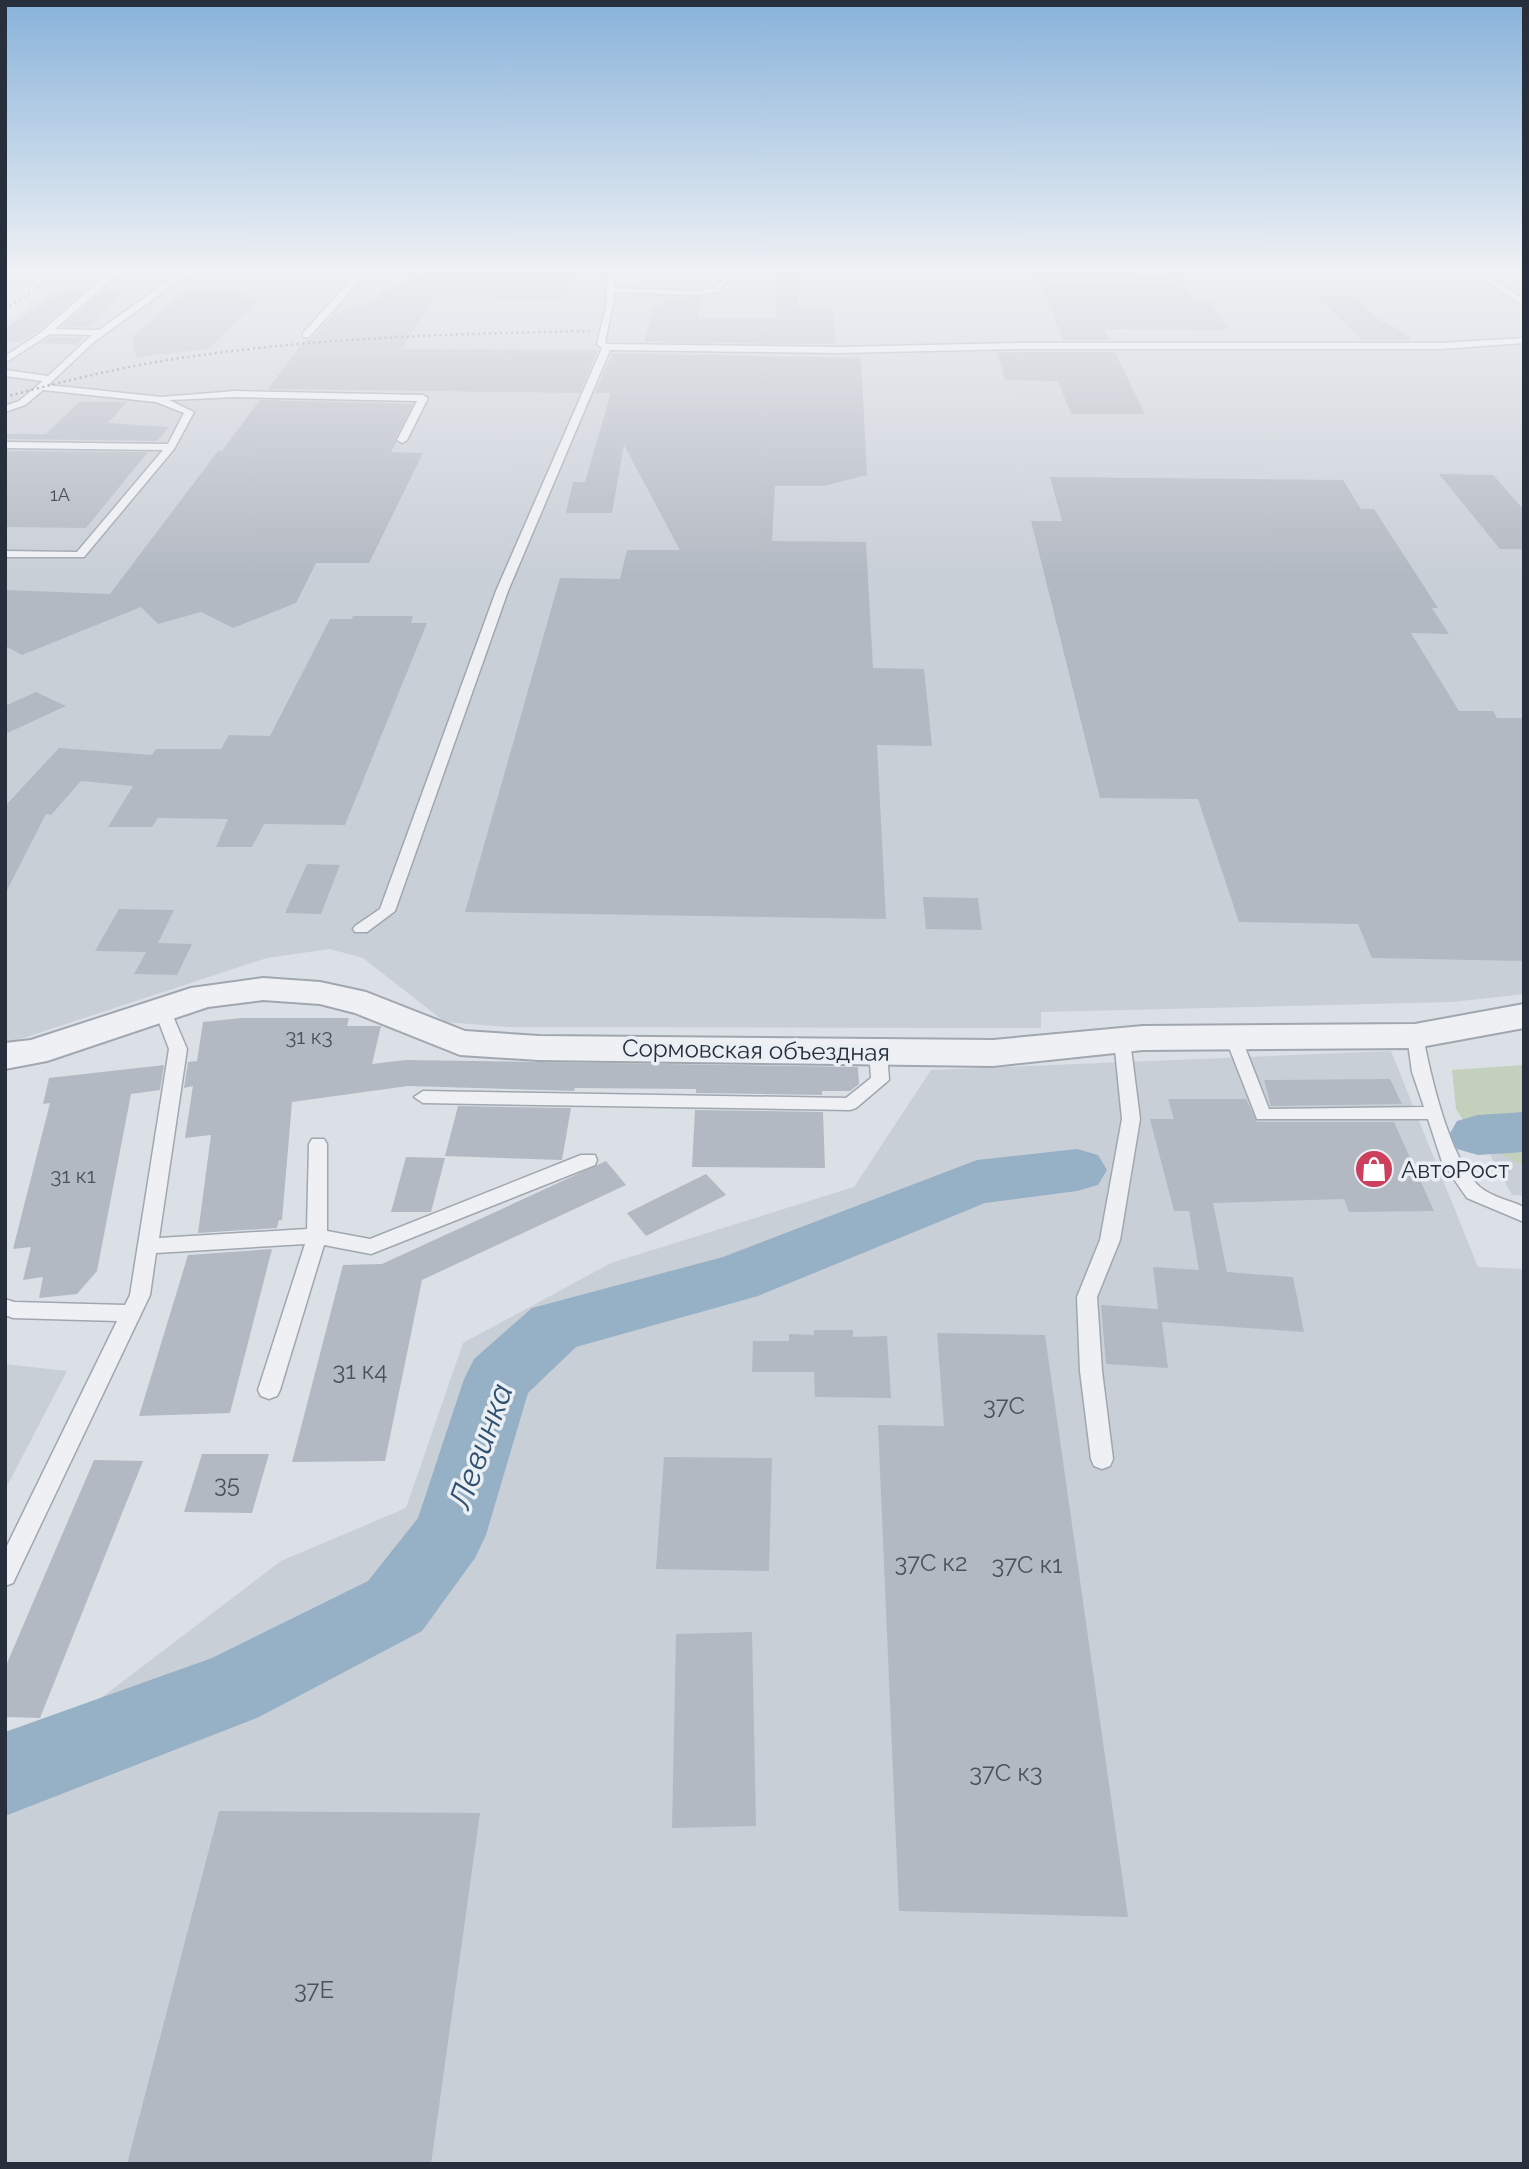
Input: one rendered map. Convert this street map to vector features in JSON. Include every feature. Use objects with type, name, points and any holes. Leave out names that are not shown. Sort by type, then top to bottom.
[{"type":"street","name":"Сормовская объездная","points":[[5,1056],[34,1052],[204,996],[263,989],[320,993],[366,1004],[460,1043],[539,1048],[993,1053],[1122,1040],[1415,1036],[1524,1016]]},
{"type":"lane","points":[[5,409],[22,403],[58,372]]},
{"type":"lane","points":[[361,929],[387,911],[502,591],[596,372]]},
{"type":"lane","points":[[5,373],[50,379]]},
{"type":"lane","points":[[41,387],[158,399],[236,394],[423,398],[402,440]]},
{"type":"lane","points":[[5,554],[80,555],[171,447],[189,412],[158,399]]},
{"type":"lane","points":[[5,445],[171,447]]},
{"type":"lane","points":[[5,1575],[140,1295],[178,1049],[162,1009]]},
{"type":"lane","points":[[1415,1036],[1421,1072],[1451,1162],[1474,1193],[1524,1215]]},
{"type":"lane","points":[[1233,1037],[1263,1115],[1435,1113]]},
{"type":"lane","points":[[1102,1459],[1091,1371],[1087,1297],[1110,1240],[1131,1119],[1122,1040]]},
{"type":"lane","points":[[423,1097],[850,1104],[880,1080],[878,1051]]},
{"type":"lane","points":[[270,1390],[317,1236],[318,1144]]},
{"type":"lane","points":[[148,1246],[317,1236],[371,1247],[588,1160]]},
{"type":"lane","points":[[5,1307],[13,1310],[131,1313]]},
{"type":"shaded area","points":[[5,372],[1524,372],[1524,994],[1453,1002],[1041,1012],[1041,1028],[508,1027],[445,1022],[363,958],[330,949],[267,958],[5,1044]]},
{"type":"shaded area","points":[[1391,1051],[1478,1267],[1524,1269],[1524,2164],[5,2164],[5,1750],[30,1752],[281,1561],[406,1508],[463,1343],[611,1263],[854,1187],[931,1070]]},
{"type":"shaded area","points":[[1524,1145],[1524,1196],[1512,1195],[1487,1149]]},
{"type":"shaded area","points":[[5,1364],[67,1371],[5,1490]]},
{"type":"green space","points":[[1524,1065],[1524,1166],[1478,1143],[1456,1109],[1452,1070]]},
{"type":"building","points":[[281,372],[589,372],[580,393],[268,389]]},
{"type":"building","points":[[604,372],[862,372],[867,475],[824,486],[775,486],[772,541],[866,542],[873,668],[924,669],[932,746],[877,745],[886,919],[465,912],[560,578],[620,579],[627,550],[680,550],[624,445],[612,513],[566,513],[573,482],[585,482],[611,393],[595,393]]},
{"type":"building","points":[[1003,372],[1125,372],[1145,414],[1071,414],[1058,381],[1005,380]]},
{"type":"building","points":[[260,400],[413,404],[391,452],[423,453],[369,563],[316,563],[296,603],[233,628],[201,612],[158,624],[141,607],[22,655],[5,646],[5,590],[110,594]]},
{"type":"building","points":[[79,402],[127,402],[108,423],[169,427],[157,441],[5,439],[5,434],[46,434]]},
{"type":"building","points":[[5,451],[148,452],[86,528],[5,527]]},
{"type":"building","points":[[1439,474],[1493,475],[1524,510],[1524,549],[1500,549]]},
{"type":"building","points":[[1050,477],[1343,480],[1361,509],[1374,509],[1438,608],[1432,608],[1449,634],[1411,633],[1459,711],[1493,711],[1497,718],[1524,718],[1524,961],[1372,958],[1358,924],[1239,922],[1198,799],[1100,798],[1031,521],[1062,521]]},
{"type":"building","points":[[353,616],[413,616],[411,623],[427,623],[345,825],[264,824],[252,847],[216,847],[228,819],[158,818],[152,827],[108,827],[133,786],[81,781],[51,815],[46,814],[5,894],[5,806],[59,748],[152,755],[156,749],[221,749],[229,735],[270,736],[330,619],[352,619]]},
{"type":"building","points":[[36,692],[66,706],[5,734],[5,706]]},
{"type":"building","points":[[307,864],[340,865],[321,914],[285,913]]},
{"type":"building","points":[[923,897],[978,898],[982,930],[926,929]]},
{"type":"building","points":[[119,909],[174,910],[158,943],[192,944],[177,975],[134,974],[146,952],[95,951]]},
{"type":"building","points":[[241,1018],[349,1018],[347,1026],[381,1026],[372,1064],[406,1060],[858,1067],[859,1084],[850,1091],[822,1091],[822,1095],[696,1093],[696,1089],[575,1088],[574,1091],[408,1086],[292,1102],[282,1220],[279,1220],[277,1228],[198,1233],[211,1135],[185,1138],[193,1086],[184,1088],[188,1062],[197,1061],[203,1022]]},
{"type":"building","points":[[164,1065],[160,1090],[131,1094],[97,1271],[77,1294],[39,1298],[43,1277],[23,1280],[31,1247],[13,1249],[50,1103],[43,1104],[49,1078]]},
{"type":"building","points":[[1390,1079],[1402,1104],[1271,1106],[1264,1080]]},
{"type":"building","points":[[1168,1099],[1246,1099],[1257,1122],[1394,1122],[1434,1211],[1349,1212],[1344,1199],[1213,1203],[1227,1272],[1293,1277],[1304,1332],[1162,1322],[1168,1368],[1106,1364],[1101,1305],[1158,1309],[1153,1267],[1199,1270],[1189,1211],[1174,1211],[1150,1119],[1174,1119]]},
{"type":"building","points":[[458,1106],[571,1108],[562,1160],[445,1156]]},
{"type":"building","points":[[695,1110],[823,1112],[825,1168],[692,1167]]},
{"type":"building","points":[[406,1157],[445,1158],[431,1212],[391,1212]]},
{"type":"building","points":[[606,1161],[626,1185],[422,1280],[385,1461],[292,1462],[343,1265],[382,1264]]},
{"type":"building","points":[[706,1174],[726,1195],[646,1236],[627,1213]]},
{"type":"building","points":[[272,1249],[230,1413],[139,1416],[188,1255]]},
{"type":"building","points":[[814,1330],[853,1330],[853,1337],[887,1336],[891,1398],[815,1397],[814,1372],[752,1372],[753,1341],[789,1341],[789,1334],[814,1335]]},
{"type":"building","points":[[937,1333],[1045,1335],[1128,1917],[899,1911],[878,1425],[944,1426]]},
{"type":"building","points":[[202,1454],[269,1454],[252,1513],[184,1512]]},
{"type":"building","points":[[664,1457],[772,1458],[769,1571],[656,1569]]},
{"type":"building","points":[[94,1460],[143,1461],[40,1718],[5,1717],[5,1668]]},
{"type":"building","points":[[752,1632],[756,1826],[672,1828],[676,1634]]},
{"type":"building","points":[[219,1811],[480,1813],[431,2164],[127,2164]]},
{"type":"waterway","name":"Левинка","points":[[1478,1135],[1524,1132]]},
{"type":"waterway","name":"Левинка","points":[[5,1774],[231,1690],[395,1606],[449,1535],[498,1379],[555,1327],[735,1279],[977,1182],[1077,1170]]},
{"type":"railway","points":[[5,397],[106,372]]},
{"type":"place","name":"АвтоРост","points":[[1374,1169]]}]
